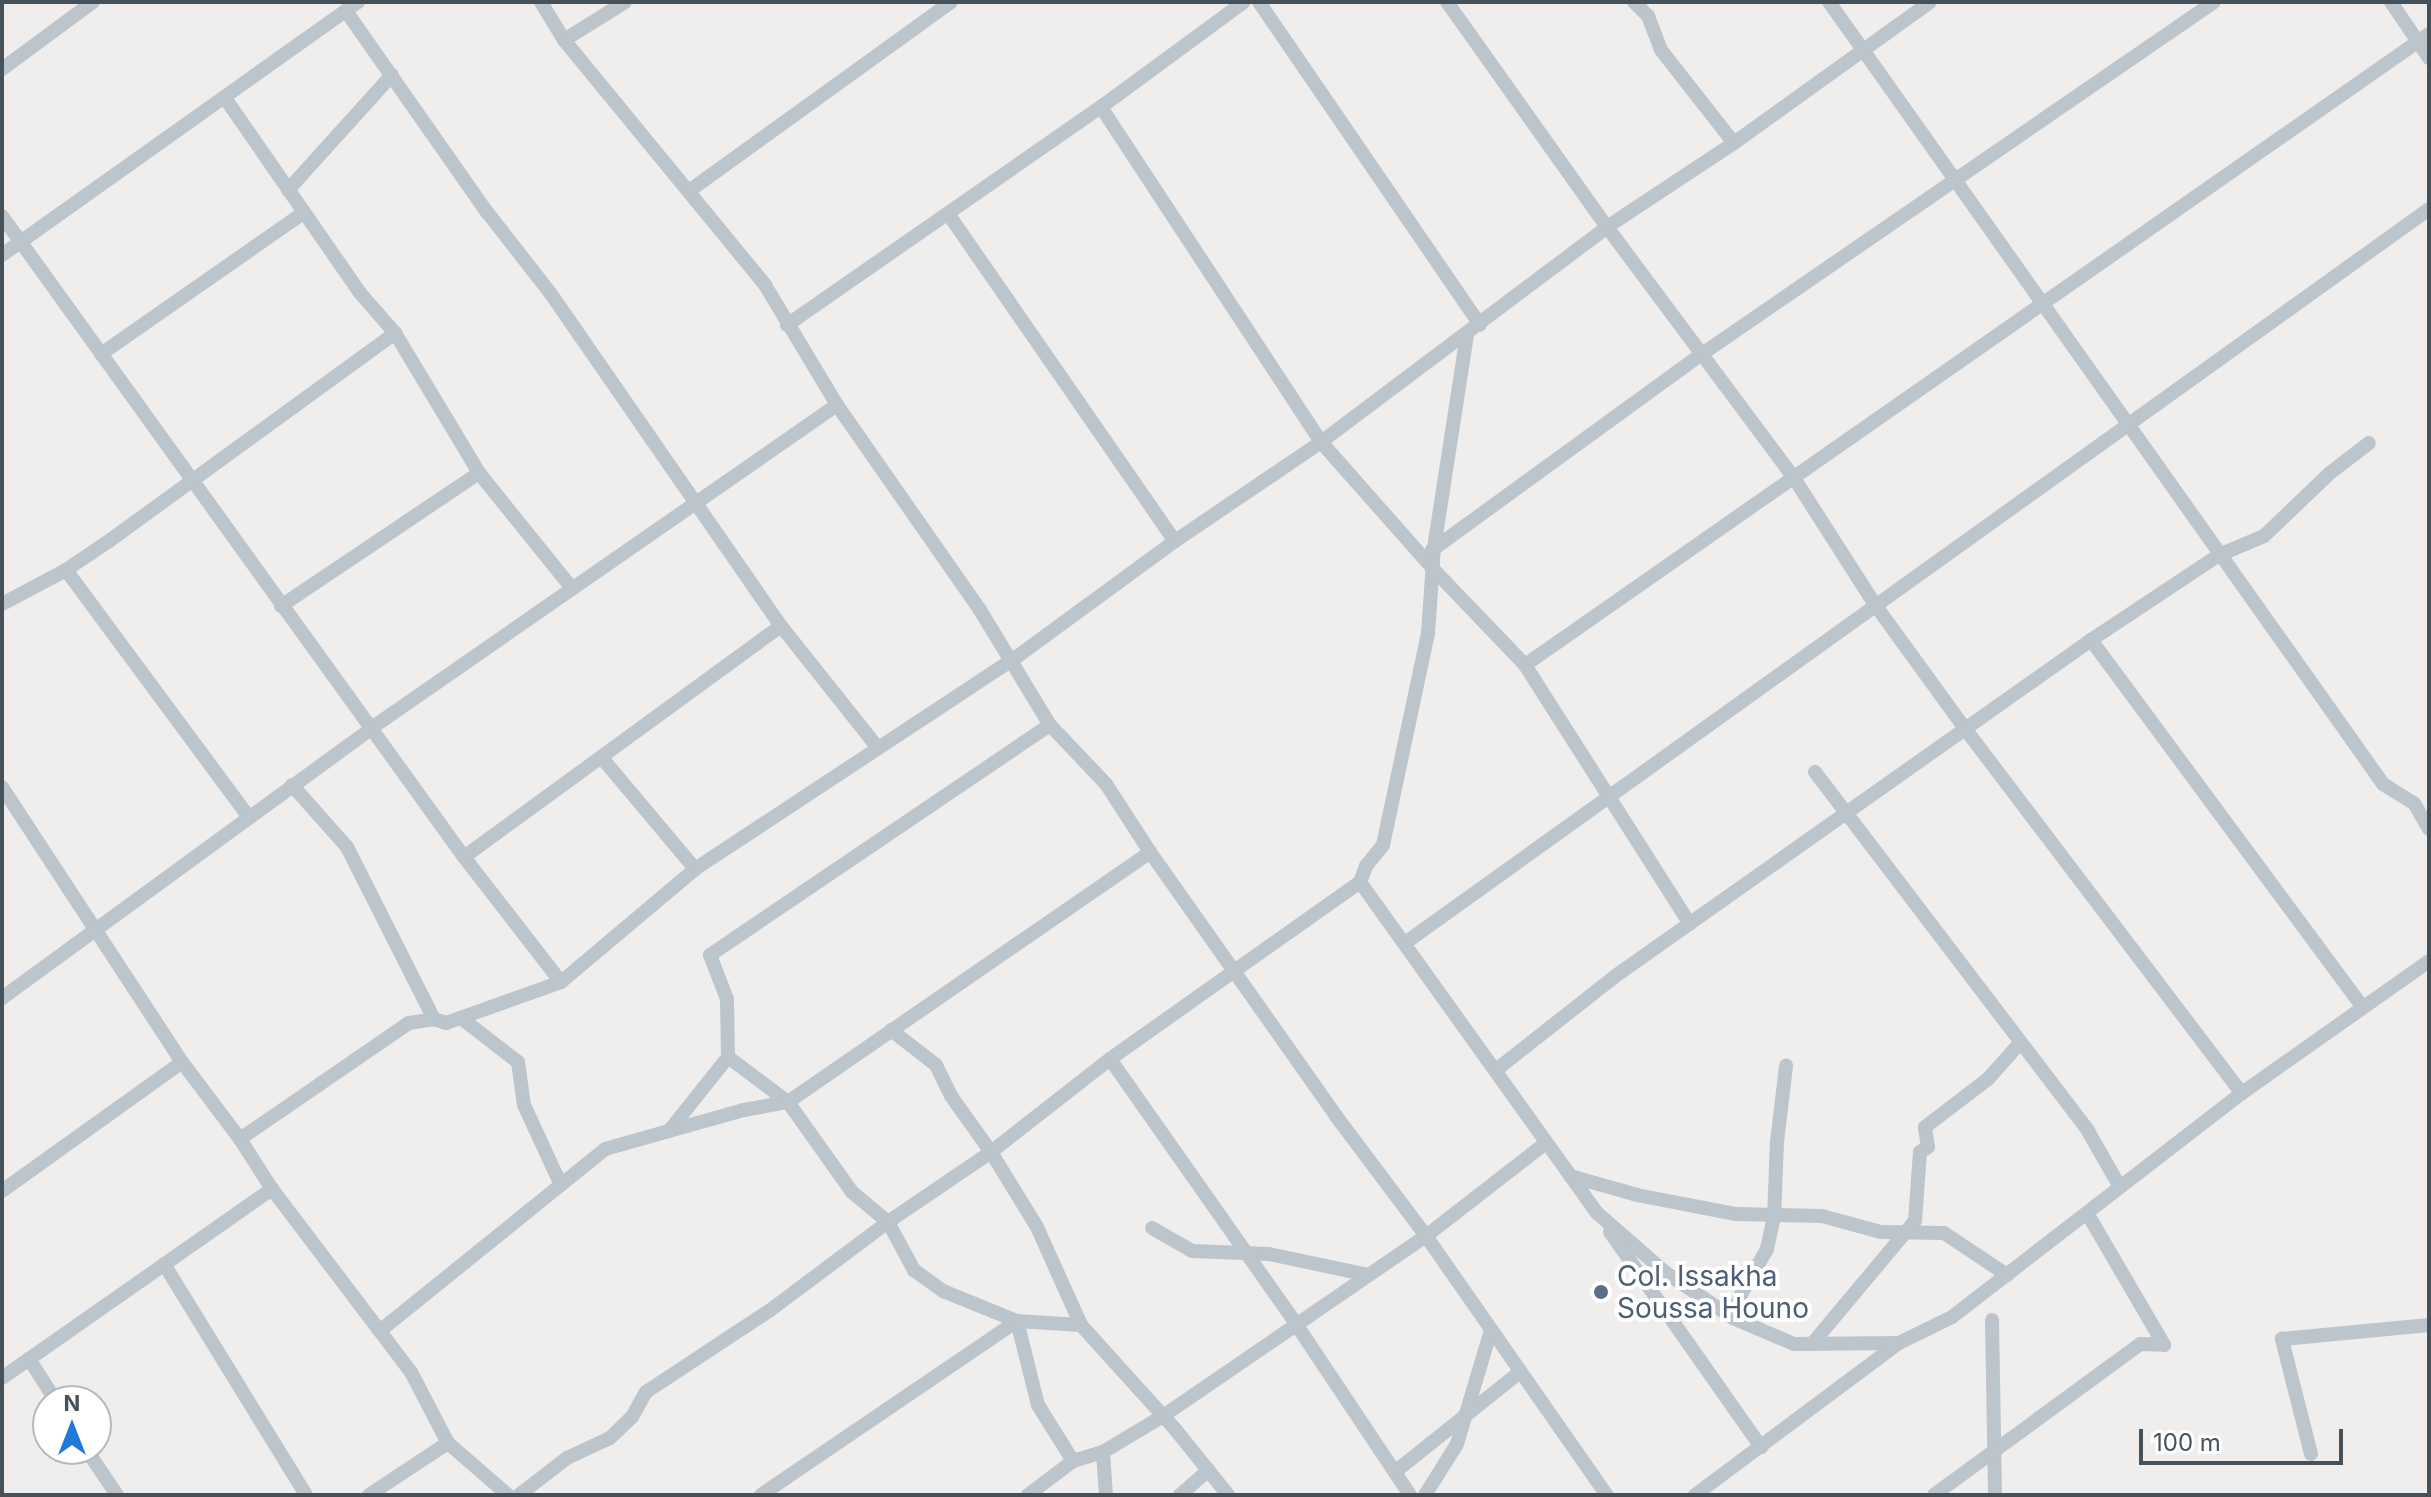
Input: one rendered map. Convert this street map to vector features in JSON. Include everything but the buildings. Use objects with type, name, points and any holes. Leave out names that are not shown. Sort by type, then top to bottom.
[{"type":"street","points":[[2,69],[93,2]]},
{"type":"street","points":[[541,2],[564,40],[765,285],[837,405],[980,610],[1050,725],[1106,784],[1150,852],[1236,969],[1336,1116],[1426,1236],[1607,1495]]},
{"type":"street","points":[[564,40],[625,2]]},
{"type":"street","points":[[689,191],[951,2]]},
{"type":"street","points":[[787,325],[949,215],[1244,2]]},
{"type":"street","points":[[1259,2],[1473,330],[1429,553]]},
{"type":"street","points":[[1447,2],[1607,227],[1794,478],[1876,606],[1966,730],[2242,1093]]},
{"type":"street","points":[[1634,2],[1648,16],[1661,50],[1734,143]]},
{"type":"street","points":[[1829,2],[2383,784],[2414,803],[2429,829]]},
{"type":"street","points":[[240,1139],[409,1023],[434,1019],[446,1023],[561,982],[695,869],[1011,661],[1175,541],[1321,442],[1607,227],[1734,143],[1930,2]]},
{"type":"street","points":[[1429,553],[1702,354],[2214,2]]},
{"type":"street","points":[[2391,2],[2423,38],[2429,58]]},
{"type":"street","points":[[2,255],[352,6],[392,75],[487,212],[551,294],[781,626],[878,748]]},
{"type":"street","points":[[1525,665],[2423,38]]},
{"type":"street","points":[[288,190],[392,75]]},
{"type":"street","points":[[225,98],[360,293],[395,333],[479,473],[571,587]]},
{"type":"street","points":[[519,1495],[567,1458],[610,1438],[632,1417],[646,1392],[769,1311],[888,1222],[991,1152],[1110,1059],[1360,882],[1366,866],[1383,845],[1428,633],[1435,571],[1429,553],[1321,442],[1101,107]]},
{"type":"street","points":[[1405,943],[2429,209]]},
{"type":"street","points":[[101,354],[303,213]]},
{"type":"street","points":[[949,215],[1175,541]]},
{"type":"street","points":[[2,216],[195,479],[281,606],[373,727],[464,857],[561,982]]},
{"type":"street","points":[[2,604],[66,570],[395,333]]},
{"type":"street","points":[[2,998],[373,727],[571,587],[696,506],[837,405]]},
{"type":"street","points":[[1496,1070],[1614,977],[2091,640],[2219,555],[2264,536],[2330,473],[2369,443]]},
{"type":"street","points":[[281,606],[479,473]]},
{"type":"street","points":[[66,570],[249,817]]},
{"type":"street","points":[[1435,571],[1525,665],[1690,924]]},
{"type":"street","points":[[464,857],[781,626]]},
{"type":"street","points":[[2091,640],[2363,1007]]},
{"type":"street","points":[[669,1131],[728,1057],[727,999],[710,955],[1050,725]]},
{"type":"street","points":[[602,758],[695,869]]},
{"type":"street","points":[[1815,772],[2088,1131],[2120,1187]]},
{"type":"street","points":[[292,785],[347,847],[434,1019]]},
{"type":"street","points":[[4,795],[182,1062],[240,1139],[272,1189],[411,1372],[448,1443],[508,1495]]},
{"type":"street","points":[[381,1330],[605,1149],[744,1110],[788,1102],[1150,852]]},
{"type":"street","points":[[1360,882],[1761,1447]]},
{"type":"street","points":[[1695,1495],[1899,1343],[1952,1317],[2242,1093],[2429,961]]},
{"type":"street","points":[[461,1018],[518,1062],[524,1105],[561,1185]]},
{"type":"street","points":[[891,1030],[936,1065],[951,1096],[991,1152],[1037,1227],[1081,1325],[1163,1416],[1228,1495]]},
{"type":"street","points":[[1812,1344],[1915,1221],[1920,1152],[1928,1147],[1925,1127],[1988,1079],[2020,1043]]},
{"type":"street","points":[[728,1057],[788,1102],[852,1192],[888,1222],[914,1270],[943,1291],[1017,1321],[1081,1325]]},
{"type":"street","points":[[1110,1059],[1296,1324],[1410,1495]]},
{"type":"street","points":[[2,1191],[182,1062]]},
{"type":"street","points":[[1733,1318],[1740,1296],[1767,1249],[1774,1215],[1777,1142],[1786,1066]]},
{"type":"street","points":[[1028,1495],[1073,1461],[1103,1452],[1163,1416],[1426,1236],[1546,1143]]},
{"type":"street","points":[[1570,1176],[1637,1195],[1708,1209],[1822,1216],[1881,1232],[1944,1233],[2007,1275]]},
{"type":"street","points":[[2,1378],[272,1189]]},
{"type":"street","points":[[1596,1212],[1666,1273],[1733,1318],[1794,1344],[1899,1343]]},
{"type":"street","points":[[1934,1495],[2140,1344],[2164,1345],[2087,1213]]},
{"type":"street","points":[[1152,1228],[1192,1251],[1269,1254],[1369,1275]]},
{"type":"street","points":[[164,1264],[306,1495]]},
{"type":"street","points":[[1992,1320],[1995,1495]]},
{"type":"street","points":[[1017,1321],[1038,1405],[1073,1461]]},
{"type":"street","points":[[761,1495],[1017,1321]]},
{"type":"street","points":[[2311,1454],[2282,1339],[2429,1325]]},
{"type":"street","points":[[1425,1495],[1457,1444],[1491,1330]]},
{"type":"street","points":[[29,1359],[46,1385]]},
{"type":"street","points":[[1396,1471],[1520,1372]]},
{"type":"street","points":[[369,1495],[448,1443]]},
{"type":"street","points":[[1103,1452],[1106,1495]]},
{"type":"street","points":[[97,1465],[117,1495]]},
{"type":"street","points":[[1180,1495],[1209,1470]]},
{"type":"place","name":"Col. Issakha Soussa Houno","points":[[1601,1292]]}]
